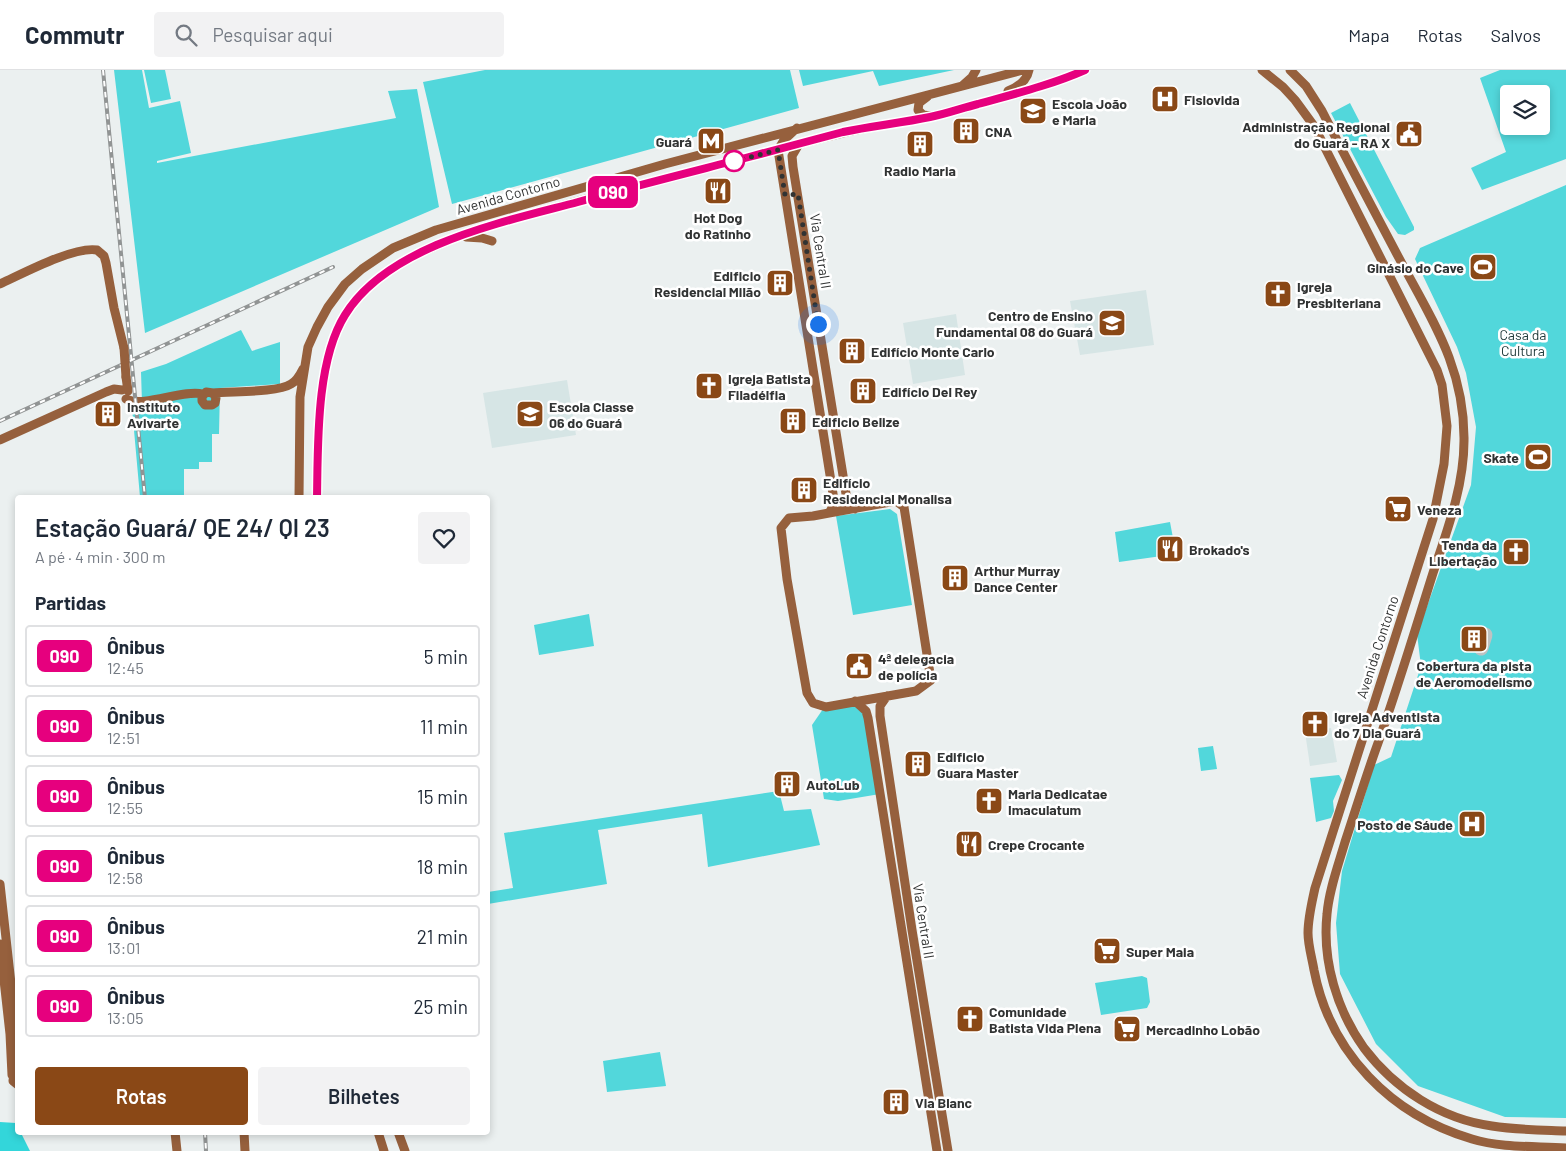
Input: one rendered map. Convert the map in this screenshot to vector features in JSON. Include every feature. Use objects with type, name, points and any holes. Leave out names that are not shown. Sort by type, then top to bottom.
[{"type":"main road","points":[[962,87],[976,70]]},
{"type":"main road","name":"Avenida Contorno","points":[[300,495],[300,397],[304,364],[314,333],[336,295],[345,284],[368,264],[393,248],[436,230],[649,168],[1023,70]]},
{"type":"main road","points":[[971,106],[990,95],[1017,87],[1027,77],[1029,70]]},
{"type":"main road","name":"Avenida Contorno","points":[[318,495],[320,407],[330,349],[344,316],[357,299],[387,271],[427,250],[480,230],[670,176],[879,125],[934,117],[1038,87],[1085,70]]},
{"type":"main road","name":"Avenida Contorno","points":[[1262,70],[1283,87],[1314,126],[1358,216],[1428,349],[1442,385],[1446,405],[1447,426],[1444,464],[1433,519],[1319,870],[1308,932],[1319,992],[1333,1025],[1350,1056],[1360,1069],[1388,1095],[1408,1108],[1436,1125],[1473,1140],[1491,1144],[1566,1148]]},
{"type":"main road","points":[[1290,70],[1306,86],[1327,122],[1426,305],[1451,358],[1458,384],[1464,421],[1464,452],[1456,498],[1336,871],[1327,912],[1327,940],[1331,972],[1341,1007],[1364,1047],[1384,1071],[1418,1099],[1463,1119],[1491,1126],[1566,1131]]},
{"type":"main road","points":[[932,95],[922,100],[918,107],[919,112],[934,117]]},
{"type":"main road","points":[[1314,126],[1319,120],[1327,122]]},
{"type":"main road","points":[[778,150],[784,140],[797,128]]},
{"type":"main road","name":"Via Central II","points":[[799,144],[792,159],[841,468],[847,500],[849,505],[855,508]]},
{"type":"main road","name":"Via Central II","points":[[778,150],[834,500],[829,513]]},
{"type":"main road","points":[[665,164],[665,172],[670,176]]},
{"type":"main road","points":[[649,168],[653,169],[657,174],[652,182]]},
{"type":"main road","points":[[596,184],[602,188],[600,196]]},
{"type":"main road","points":[[785,195],[798,194]]},
{"type":"main road","points":[[460,237],[482,238],[492,241]]},
{"type":"main road","points":[[0,284],[52,261],[81,251],[97,250],[104,256],[124,348],[126,378],[124,393]]},
{"type":"main road","points":[[796,268],[809,265]]},
{"type":"main road","points":[[336,295],[335,308],[344,316]]},
{"type":"main road","points":[[215,397],[285,387],[295,381],[304,364]]},
{"type":"main road","points":[[1442,385],[1449,388],[1458,384]]},
{"type":"main road","points":[[0,440],[114,389],[124,393],[136,402],[184,396],[202,398]]},
{"type":"main road","points":[[202,398],[209,391],[215,397]]},
{"type":"main road","points":[[215,397],[235,394],[294,392],[299,394],[300,397]]},
{"type":"main road","points":[[202,398],[205,405],[210,406],[214,404],[215,397]]},
{"type":"main road","points":[[1446,405],[1451,400],[1461,404]]},
{"type":"main road","points":[[829,470],[841,468]]},
{"type":"main road","points":[[896,502],[902,505],[905,511],[931,680],[916,691],[826,707],[813,703],[807,693],[787,579],[781,528],[789,518],[813,516],[855,508],[896,502]]},
{"type":"main road","points":[[1433,519],[1439,527],[1448,525]]},
{"type":"main road","name":"Via Central II","points":[[887,696],[880,706],[880,712],[937,1151]]},
{"type":"main road","name":"Via Central II","points":[[855,701],[866,710],[868,718],[948,1151]]},
{"type":"main road","points":[[1370,714],[1377,712],[1386,720]]},
{"type":"main road","points":[[1337,816],[1339,821],[1344,824],[1352,821]]},
{"type":"main road","points":[[0,884],[15,1020]]},
{"type":"main road","points":[[1311,912],[1317,908],[1327,912]]},
{"type":"main road","points":[[0,944],[15,1072]]},
{"type":"main road","points":[[1315,974],[1320,978],[1324,978],[1331,972]]},
{"type":"main road","points":[[1458,1134],[1457,1126],[1463,1119]]},
{"type":"main road","points":[[1523,1146],[1530,1142],[1532,1135],[1527,1129]]},
{"type":"main road","points":[[175,1135],[177,1151]]},
{"type":"main road","points":[[244,1135],[245,1151]]},
{"type":"main road","points":[[379,1135],[384,1151]]},
{"type":"main road","points":[[399,1135],[405,1151]]},
{"type":"shaded area","name":"Centro de Ensino Fundamental 08 do Guará","points":[[1146,290],[1154,345],[1080,355],[1070,301]]},
{"type":"shaded area","points":[[956,314],[965,375],[913,384],[903,323]]},
{"type":"shaded area","name":"Escola Classe 06 do Guará","points":[[567,380],[576,435],[492,448],[483,393]]},
{"type":"shaded area","points":[[1331,728],[1337,762],[1310,766],[1305,732]]},
{"type":"shaded area","points":[[0,1122],[15,1123],[15,1135],[22,1135],[30,1151],[0,1151]]},
{"type":"green space","points":[[114,70],[142,70],[149,108],[180,101],[191,153],[157,161],[157,163],[396,118],[388,91],[417,89],[439,207],[145,333]]},
{"type":"green space","points":[[144,70],[165,70],[171,99],[151,103]]},
{"type":"green space","points":[[485,70],[790,70],[799,108],[452,204],[423,82]]},
{"type":"green space","points":[[799,70],[954,70],[879,86],[873,71],[803,86]]},
{"type":"green space","points":[[1500,70],[1566,70],[1566,159],[1482,190],[1471,168],[1506,152],[1500,135],[1550,135],[1550,85],[1500,85],[1500,135],[1480,78]]},
{"type":"green space","points":[[1350,103],[1414,227],[1414,230],[1405,235],[1398,234],[1386,217],[1331,113]]},
{"type":"green space","name":"Casa da Cultura","points":[[1566,185],[1566,1118],[1505,1117],[1418,1086],[1376,1044],[1340,974],[1336,923],[1342,871],[1374,765],[1391,757],[1421,666],[1417,634],[1471,485],[1476,427],[1466,373],[1457,347],[1415,259],[1420,248]]},
{"type":"green space","points":[[241,330],[252,351],[280,342],[280,384],[220,388],[219,434],[212,434],[212,462],[199,462],[199,469],[184,469],[184,495],[140,495],[132,408],[133,405],[142,403],[141,372],[166,364]]},
{"type":"green space","points":[[890,509],[897,514],[912,605],[853,615],[836,516]]},
{"type":"green space","points":[[1170,522],[1176,554],[1119,562],[1115,532]]},
{"type":"green space","points":[[589,614],[594,646],[539,655],[534,625]]},
{"type":"green space","points":[[857,704],[862,706],[880,794],[838,801],[824,799],[812,725],[823,709]]},
{"type":"green space","points":[[1213,746],[1217,769],[1201,771],[1198,748]]},
{"type":"green space","points":[[1339,775],[1342,780],[1333,801],[1334,811],[1331,818],[1316,822],[1310,778]]},
{"type":"green space","points":[[779,791],[784,811],[811,809],[820,845],[708,867],[702,814],[598,830],[607,884],[490,904],[490,892],[513,888],[504,833]]},
{"type":"green space","points":[[1142,976],[1147,978],[1150,1002],[1147,1008],[1101,1015],[1095,983]]},
{"type":"green space","points":[[660,1052],[666,1086],[607,1092],[603,1061]]},
{"type":"taxiway","points":[[1481,648],[1485,635]]},
{"type":"railway","points":[[103,70],[145,495]]},
{"type":"railway","points":[[0,421],[333,267]]},
{"type":"railway","points":[[205,1135],[206,1151]]},
{"type":"bus line","name":"090","points":[[317,495],[320,407],[330,349],[344,316],[357,299],[387,271],[402,262],[436,246],[480,230],[552,209],[670,176],[844,132],[934,117],[1051,83],[1085,70]]},
{"type":"place","name":"Fisiovida","points":[[1165,99]]},
{"type":"place","name":"Escola João e Maria","points":[[1033,111]]},
{"type":"place","name":"CNA","points":[[966,131]]},
{"type":"place","name":"Administração Regional do Guará - RA X","points":[[1409,134]]},
{"type":"place","name":"Guará","points":[[711,141]]},
{"type":"place","name":"Radio Maria","points":[[920,144]]},
{"type":"place","name":"Hot Dog do Ratinho","points":[[718,191]]},
{"type":"place","name":"Ginásio do Cave","points":[[1483,267]]},
{"type":"place","name":"Edificio Residencial Milão","points":[[780,283]]},
{"type":"place","name":"Igreja Presbiteriana","points":[[1278,294]]},
{"type":"place","name":"Centro de Ensino Fundamental 08 do Guará","points":[[1112,323]]},
{"type":"place","name":"Edifício Monte Carlo","points":[[852,351]]},
{"type":"place","name":"Igreja Batista Filadélfia","points":[[709,386]]},
{"type":"place","name":"Edifício Del Rey","points":[[863,391]]},
{"type":"place","name":"Instituto Avivarte","points":[[108,414]]},
{"type":"place","name":"Escola Classe 06 do Guará","points":[[530,414]]},
{"type":"place","name":"Edificio Belize","points":[[793,421]]},
{"type":"place","name":"Skate","points":[[1538,457]]},
{"type":"place","name":"Edifício Residencial Monalisa","points":[[804,490]]},
{"type":"place","name":"Veneza","points":[[1398,509]]},
{"type":"place","name":"Brokado's","points":[[1170,549]]},
{"type":"place","name":"Tenda da Libertação","points":[[1516,552]]},
{"type":"place","name":"Arthur Murray Dance Center","points":[[955,578]]},
{"type":"place","name":"Cobertura da pista de Aeromodelismo","points":[[1474,639]]},
{"type":"place","name":"4ª delegacia de polícia","points":[[859,666]]},
{"type":"place","name":"Igreja Adventista do 7 Dia Guará","points":[[1315,724]]},
{"type":"place","name":"Edificio Guara Master","points":[[918,764]]},
{"type":"place","name":"AutoLub","points":[[787,784]]},
{"type":"place","name":"Maria Dedicatae Imaculatum","points":[[989,801]]},
{"type":"place","name":"Posto de Sáude","points":[[1472,824]]},
{"type":"place","name":"Crepe Crocante","points":[[969,844]]},
{"type":"place","name":"Super Maia","points":[[1107,951]]},
{"type":"place","name":"Comunidade Batista Vida Plena","points":[[970,1019]]},
{"type":"place","name":"Mercadinho Lobão","points":[[1127,1029]]},
{"type":"place","name":"Via Blanc","points":[[896,1102]]},
{"type":"route","points":[[734,161],[778,150],[785,195],[798,194],[818,324]]}]
